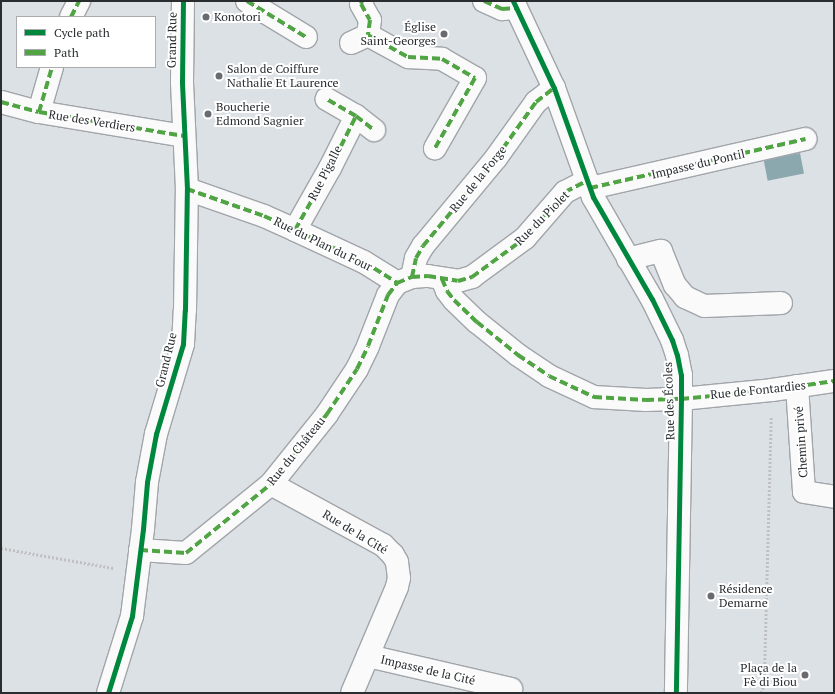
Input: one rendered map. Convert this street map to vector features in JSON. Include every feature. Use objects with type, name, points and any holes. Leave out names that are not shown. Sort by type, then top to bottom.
[{"type":"street","points":[[72,16],[79,1]]},
{"type":"street","name":"Grand Rue","points":[[108,693],[132,616],[138,572],[146,482],[156,434],[183,344],[187,189],[182,82],[183,1]]},
{"type":"street","points":[[247,1],[306,37]]},
{"type":"street","points":[[362,1],[361,4],[370,20],[359,39],[408,57],[442,59],[475,78],[435,148]]},
{"type":"street","points":[[484,1],[494,7],[502,9],[514,4]]},
{"type":"street","name":"Rue des Écoles","points":[[514,4],[554,88],[589,185],[652,299],[672,340],[678,361],[681,399],[676,693]]},
{"type":"street","points":[[39,112],[52,68]]},
{"type":"street","name":"Rue de la Forge","points":[[405,280],[423,246],[496,158],[536,102],[554,88]]},
{"type":"street","points":[[326,99],[356,116],[374,130]]},
{"type":"street","name":"Rue des Verdiers","points":[[1,102],[39,112],[184,136]]},
{"type":"street","name":"Rue Pigalle","points":[[295,230],[330,168],[356,116]]},
{"type":"street","name":"Impasse du Pontil","points":[[589,185],[806,139]]},
{"type":"street","name":"Rue du Piolet","points":[[450,280],[472,277],[524,238],[565,192],[589,185]]},
{"type":"street","name":"Rue du Plan du Four","points":[[187,189],[264,216],[405,280]]},
{"type":"street","points":[[628,258],[661,251],[675,285],[685,297],[704,306],[781,303]]},
{"type":"street","points":[[405,280],[428,276],[450,280]]},
{"type":"street","name":"Rue du Château","points":[[140,550],[186,553],[271,484],[327,414],[357,369],[368,346],[388,295],[405,280]]},
{"type":"street","name":"Rue de Fontardies","points":[[450,280],[447,291],[477,322],[518,355],[549,376],[594,397],[646,400],[681,399],[772,390],[834,381]]},
{"type":"street","name":"Chemin privé","points":[[797,386],[804,492],[834,496]]},
{"type":"street","name":"Rue de la Cité","points":[[271,484],[383,545],[393,555],[399,578],[397,587],[352,693]]},
{"type":"street","name":"Impasse de la Cité","points":[[368,656],[511,688]]},
{"type":"path","points":[[761,693],[764,684],[772,390]]},
{"type":"path","points":[[1,548],[138,572]]},
{"type":"water","points":[[800,153],[804,174],[768,181],[764,160]]},
{"type":"marked path","points":[[72,16],[79,1]]},
{"type":"marked path","points":[[247,1],[306,37]]},
{"type":"marked path","points":[[362,1],[361,4],[370,20],[368,35],[408,57],[442,59],[475,78],[435,148]]},
{"type":"marked path","points":[[484,1],[502,9],[516,8]]},
{"type":"marked path","points":[[39,112],[52,68]]},
{"type":"marked path","points":[[412,277],[416,258],[423,246],[496,158],[536,102],[554,88]]},
{"type":"marked path","points":[[295,230],[330,168],[356,116],[326,99]]},
{"type":"marked path","points":[[1,102],[39,112],[184,136]]},
{"type":"marked path","points":[[356,116],[374,130]]},
{"type":"marked path","points":[[590,188],[806,139]]},
{"type":"marked path","points":[[187,189],[264,216],[364,262],[397,283],[412,277],[428,276],[458,281],[472,277],[525,238],[565,192],[587,181]]},
{"type":"marked path","points":[[442,279],[447,291],[454,300],[477,322],[518,355],[549,376],[594,397],[646,400],[681,399],[772,390],[834,381]]},
{"type":"marked path","points":[[140,550],[186,553],[271,484],[327,414],[357,369],[368,346],[388,295],[397,283]]},
{"type":"cycle path","points":[[108,693],[132,616],[143,529],[147,482],[156,434],[183,344],[187,189],[182,82],[183,1]]},
{"type":"cycle path","points":[[513,1],[554,88],[593,197],[652,299],[672,340],[677,355],[681,375],[681,399],[676,693]]},
{"type":"place","name":"Konotori","points":[[206,17]]},
{"type":"place","name":"Église Saint-Georges","points":[[444,34]]},
{"type":"place","name":"Salon de Coiffure Nathalie Et Laurence","points":[[219,76]]},
{"type":"place","name":"Boucherie Edmond Sagnier","points":[[208,114]]},
{"type":"place","name":"Résidence Demarne","points":[[711,596]]},
{"type":"place","name":"Plaça de la Fè di Biou","points":[[805,675]]}]
